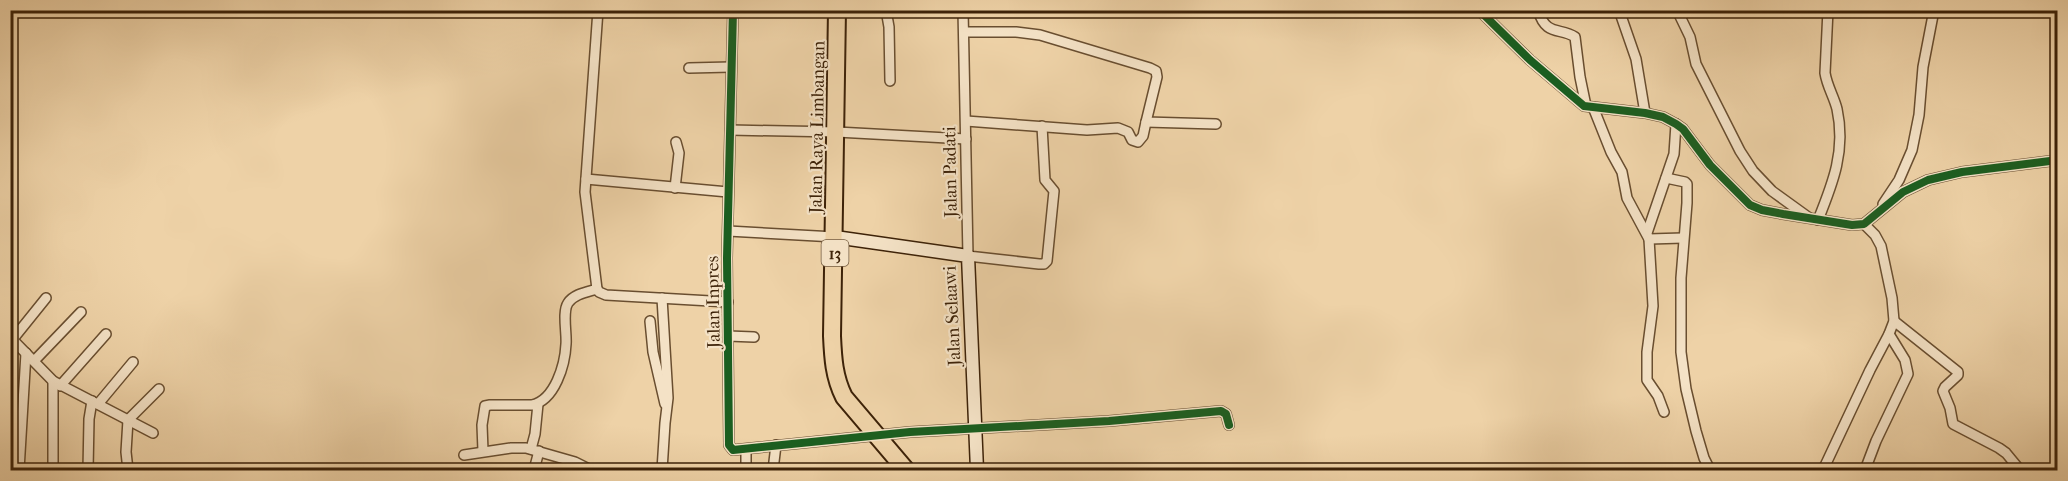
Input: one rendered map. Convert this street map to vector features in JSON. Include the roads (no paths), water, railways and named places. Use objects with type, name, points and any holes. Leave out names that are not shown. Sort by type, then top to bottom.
[{"type":"highway","name":"Jalan Raya Limbangan","points":[[837,10],[837,132],[832,336],[834,367],[838,385],[844,397],[906,471]]},
{"type":"street","points":[[598,10],[586,179],[586,210],[597,289],[606,295],[728,302]]},
{"type":"street","name":"Jalan Inpres","points":[[733,10],[728,192],[729,445],[733,450],[746,450]]},
{"type":"street","points":[[886,10],[889,27],[890,81]]},
{"type":"street","name":"Jalan Padati","points":[[963,10],[968,256]]},
{"type":"street","points":[[1479,10],[1530,60],[1576,100],[1589,107],[1646,113],[1663,117],[1676,124],[1683,129],[1710,165],[1750,205],[1762,210],[1852,225],[1864,224],[1903,192],[1928,180],[1962,172],[2058,160]]},
{"type":"street","points":[[1539,10],[1542,19],[1553,31],[1567,33],[1575,38],[1580,77],[1589,107],[1623,172],[1630,205],[1648,236]]},
{"type":"street","points":[[1619,10],[1636,59],[1646,113]]},
{"type":"street","points":[[1677,10],[1690,37],[1696,64],[1740,151],[1753,171],[1772,191],[1814,219]]},
{"type":"street","points":[[1814,219],[1834,182],[1839,159],[1840,136],[1837,110],[1825,73],[1828,10]]},
{"type":"street","points":[[1875,216],[1899,180],[1912,150],[1919,115],[1923,67],[1934,10]]},
{"type":"street","points":[[964,33],[1016,32],[1040,35],[1150,68],[1155,71],[1157,77],[1143,136],[1138,142],[1132,140],[1127,131],[1118,128],[1094,130],[966,122]]},
{"type":"street","points":[[689,68],[731,67]]},
{"type":"street","points":[[1146,122],[1216,124]]},
{"type":"street","points":[[1664,412],[1658,396],[1647,380],[1647,352],[1653,306],[1648,236],[1676,146],[1676,124]]},
{"type":"street","points":[[968,256],[1044,264],[1048,258],[1054,191],[1045,180],[1042,126]]},
{"type":"street","points":[[730,130],[837,132],[966,139]]},
{"type":"street","points":[[675,188],[679,153],[676,142]]},
{"type":"street","points":[[1666,178],[1687,184],[1680,298],[1681,352],[1686,388],[1696,431],[1710,471]]},
{"type":"street","points":[[586,179],[728,192]]},
{"type":"street","points":[[1823,471],[1894,321],[1892,298],[1881,246],[1875,235],[1864,224]]},
{"type":"street","points":[[728,231],[835,237]]},
{"type":"street","points":[[1648,236],[1683,238]]},
{"type":"street","name":"Jalan Selaawi","points":[[835,237],[968,256],[977,471]]},
{"type":"street","points":[[483,451],[482,425],[485,406],[538,404],[549,394],[565,359],[566,307],[575,296],[597,289]]},
{"type":"street","points":[[45,298],[12,338],[57,384],[153,432]]},
{"type":"street","points":[[662,298],[668,368],[662,471]]},
{"type":"street","points":[[34,361],[81,312]]},
{"type":"street","points":[[650,321],[653,352],[667,409]]},
{"type":"street","points":[[1894,321],[1958,372],[1958,375],[1944,387],[1943,391],[1953,424],[1999,448],[2020,471]]},
{"type":"street","points":[[53,471],[57,384],[106,334]]},
{"type":"street","points":[[1865,471],[1876,441],[1908,374],[1905,360],[1889,334]]},
{"type":"street","points":[[728,336],[754,337]]},
{"type":"street","points":[[19,471],[26,353]]},
{"type":"street","points":[[87,471],[89,419],[95,402],[133,362]]},
{"type":"street","points":[[128,471],[126,452],[128,420],[159,389]]},
{"type":"street","points":[[534,471],[538,404]]},
{"type":"street","points":[[746,471],[746,450],[875,435],[1109,421],[1221,411],[1226,414],[1229,425]]},
{"type":"street","points":[[773,471],[776,446]]},
{"type":"street","points":[[464,455],[511,448],[535,450],[575,462],[591,471]]}]
